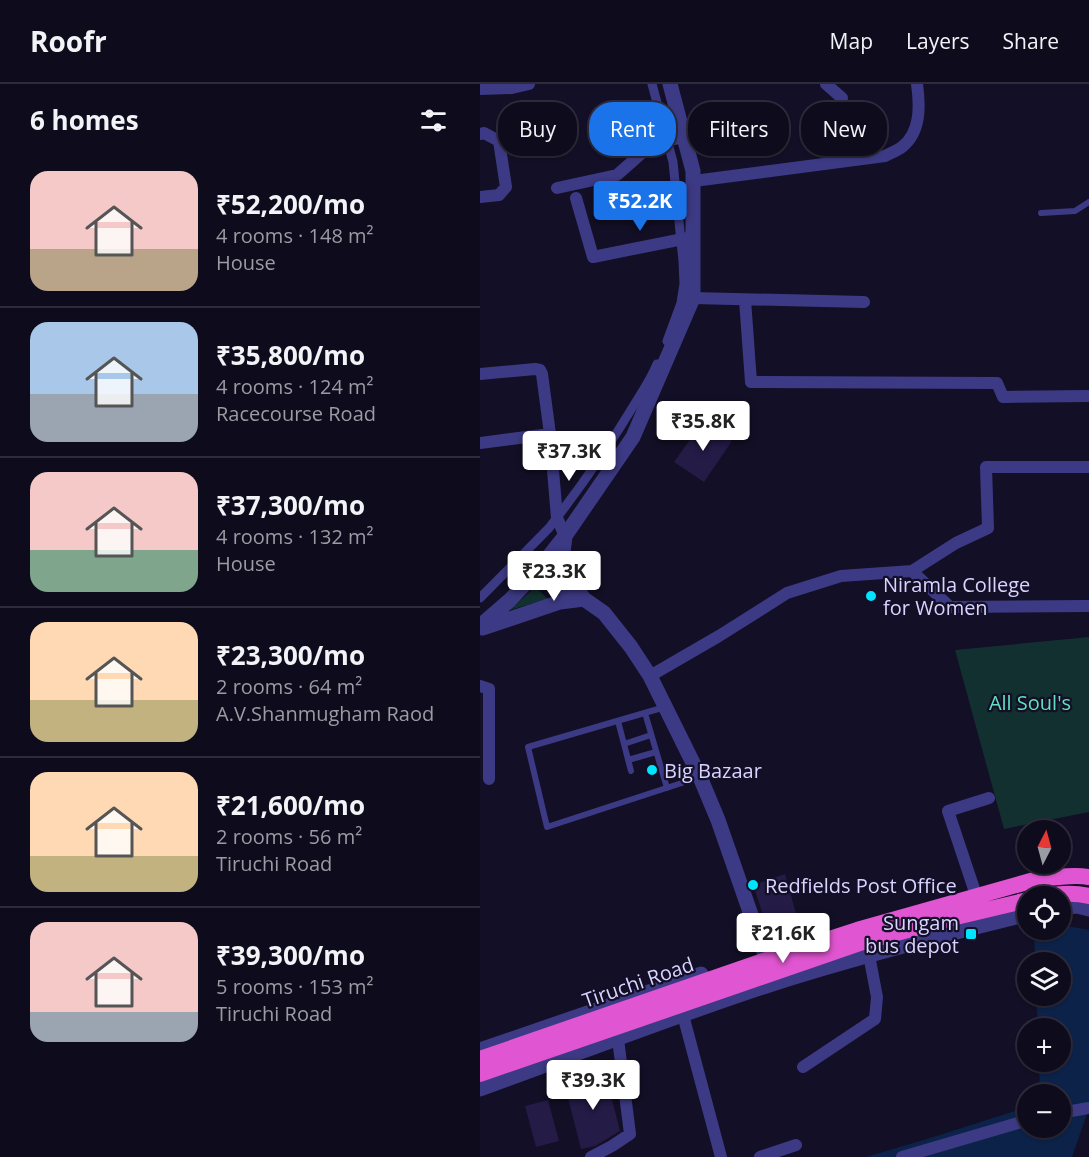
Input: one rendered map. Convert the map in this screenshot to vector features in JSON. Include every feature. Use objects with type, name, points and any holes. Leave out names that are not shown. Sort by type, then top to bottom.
[{"type":"highway","name":"Tiruchi Road","points":[[480,1059],[857,930],[1034,880],[1089,878]]},
{"type":"highway","points":[[1071,893],[1089,896]]},
{"type":"highway","name":"Tiruchi Road","points":[[480,1074],[863,942],[1017,903]]},
{"type":"street","points":[[480,89],[512,88],[529,84]]},
{"type":"street","points":[[651,84],[656,102]]},
{"type":"street","points":[[480,598],[549,528],[603,456],[654,370],[681,303],[694,181],[670,84]]},
{"type":"street","points":[[826,84],[842,98]]},
{"type":"street","points":[[694,181],[885,156],[901,148],[913,135],[918,120],[916,84]]},
{"type":"street","points":[[480,134],[484,133],[499,141],[506,187],[499,195],[480,197]]},
{"type":"street","points":[[676,138],[684,137]]},
{"type":"street","points":[[557,188],[617,175],[638,156]]},
{"type":"street","points":[[480,627],[510,600],[565,536],[633,437],[693,298],[687,238],[671,156]]},
{"type":"street","points":[[576,198],[593,257],[687,238]]},
{"type":"street","points":[[693,298],[864,302]]},
{"type":"street","points":[[746,300],[751,382],[997,383],[1003,397],[1089,396]]},
{"type":"street","points":[[480,374],[535,369],[540,370],[542,374],[557,518],[565,536],[564,565],[568,576],[584,599]]},
{"type":"street","points":[[480,443],[550,435]]},
{"type":"street","points":[[650,676],[787,593],[841,576],[912,571],[956,543],[988,528],[986,467],[1089,467]]},
{"type":"street","points":[[912,571],[950,607],[1089,606]]},
{"type":"street","points":[[528,580],[544,579],[555,583],[604,613],[650,676],[700,777],[718,820],[764,952]]},
{"type":"street","points":[[480,627],[560,602],[584,599]]},
{"type":"street","points":[[480,686],[489,689],[484,742],[489,779]]},
{"type":"street","points":[[974,889],[948,811],[989,798]]},
{"type":"street","points":[[480,1050],[764,952],[974,889],[1059,869],[1089,872]]},
{"type":"street","points":[[1071,907],[1089,909]]},
{"type":"street","points":[[480,1089],[772,984],[869,955],[1017,917]]},
{"type":"street","points":[[803,1067],[874,1019],[877,997],[869,955]]},
{"type":"street","points":[[683,1015],[722,1157]]},
{"type":"street","points":[[591,1157],[611,1152],[630,1134],[618,1039]]},
{"type":"street","points":[[1071,1111],[1089,1108]]},
{"type":"street","points":[[902,1157],[1017,1123]]},
{"type":"street","points":[[760,1157],[796,1145]]},
{"type":"lane","points":[[1041,213],[1075,210],[1089,202]]},
{"type":"lane","points":[[666,707],[528,747],[547,827],[700,777]]},
{"type":"lane","points":[[645,713],[667,788]]},
{"type":"lane","points":[[618,721],[631,771]]},
{"type":"lane","points":[[624,744],[651,735]]},
{"type":"lane","points":[[628,760],[656,752]]},
{"type":"green space","points":[[535,587],[548,599],[510,610]]},
{"type":"green space","name":"All Soul's","points":[[1089,637],[1089,812],[1049,820],[1017,820],[1017,826],[1004,829],[955,650]]},
{"type":"water","points":[[1071,927],[1089,930],[1089,1108],[1072,1157],[866,1157],[1017,1110],[1017,1138],[1071,1138],[1071,1084],[1040,1084],[1039,1072],[1071,1072],[1071,1018],[1037,1018],[1037,1006],[1071,1006],[1071,952],[1035,952],[1034,940],[1071,940]]},
{"type":"building","points":[[701,424],[732,441],[704,482],[674,462]]},
{"type":"building","points":[[785,874],[800,928],[771,938],[753,885]]},
{"type":"building","points":[[606,1076],[620,1131],[595,1146],[581,1149],[565,1086]]},
{"type":"building","points":[[548,1100],[559,1141],[536,1147],[525,1106]]},
{"type":"place","name":"Niramla College for Women","points":[[871,596]]},
{"type":"place","name":"Big Bazaar","points":[[652,770]]},
{"type":"place","name":"Redfields Post Office","points":[[753,885]]},
{"type":"place","name":"Sungam bus depot","points":[[971,934]]}]
